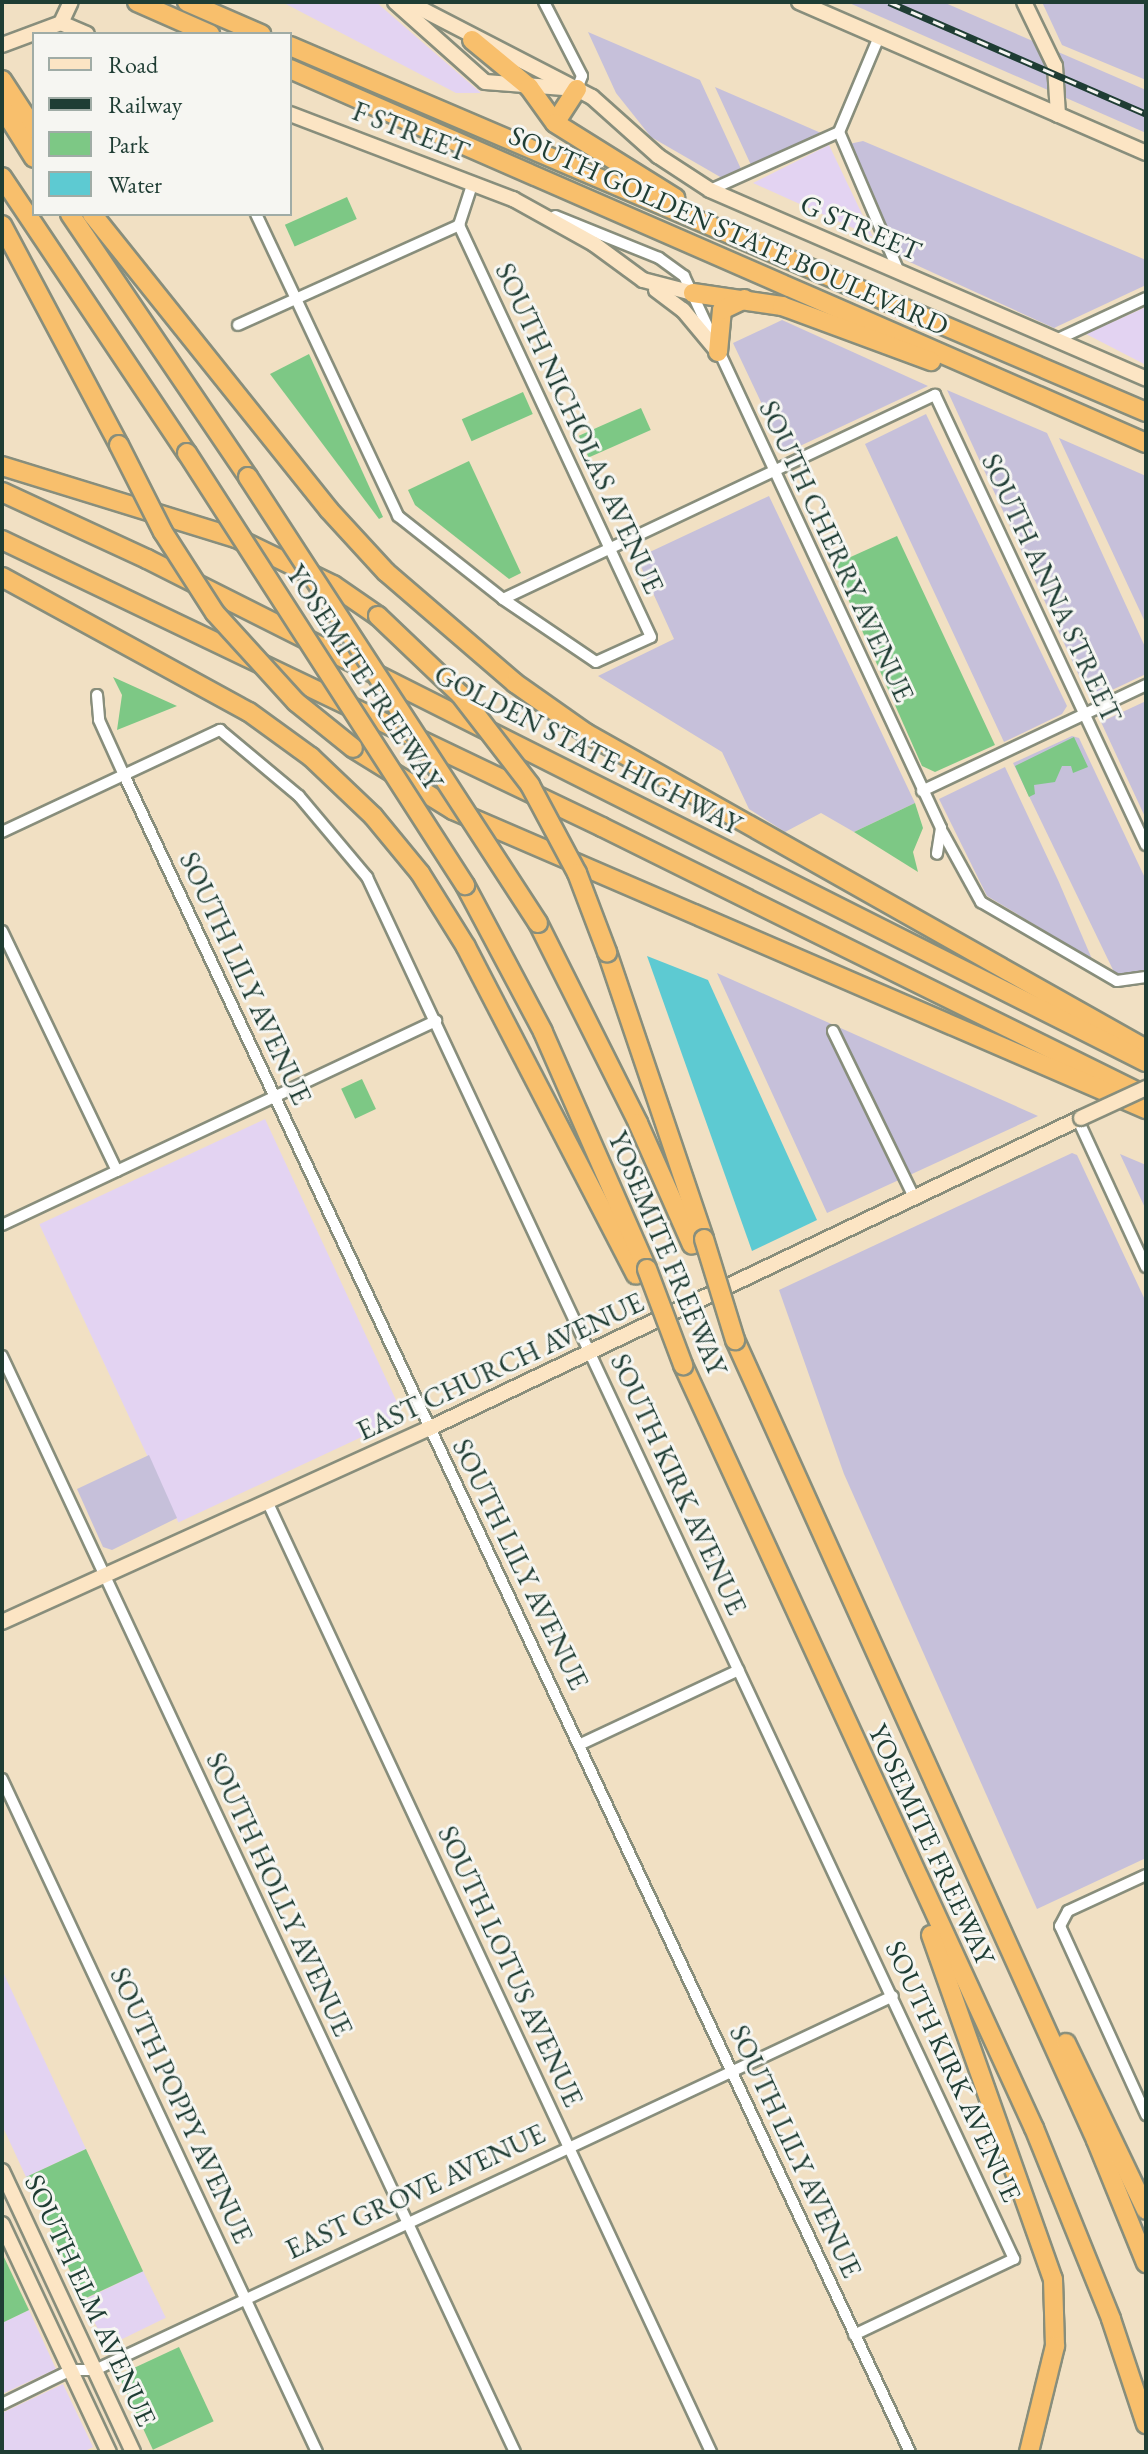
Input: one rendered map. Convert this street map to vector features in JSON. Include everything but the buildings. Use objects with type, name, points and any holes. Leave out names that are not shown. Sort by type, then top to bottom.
[{"type":"highway","points":[[137,2],[205,32]]},
{"type":"highway","points":[[187,2],[256,32]]},
{"type":"highway","points":[[472,40],[529,87],[555,123],[747,238]]},
{"type":"highway","name":"SOUTH GOLDEN STATE BOULEVARD","points":[[292,47],[747,238],[1146,412]]},
{"type":"highway","name":"SOUTH GOLDEN STATE BOULEVARD","points":[[292,70],[1146,443]]},
{"type":"highway","points":[[4,83],[32,126]]},
{"type":"highway","points":[[555,123],[577,89]]},
{"type":"highway","points":[[2,107],[32,155]]},
{"type":"highway","name":"YOSEMITE FREEWAY","points":[[2,177],[187,453],[465,885],[543,1032],[683,1365],[887,1816],[1040,2142],[1111,2319],[1146,2424]]},
{"type":"highway","name":"YOSEMITE FREEWAY","points":[[71,216],[248,477],[538,923],[698,1242],[735,1340],[975,1867],[1146,2263]]},
{"type":"highway","points":[[94,216],[329,510],[386,572],[515,683],[586,733],[1146,1049]]},
{"type":"highway","points":[[2,225],[163,532],[215,613],[296,702],[353,748],[453,810],[1146,1109]]},
{"type":"highway","points":[[693,293],[748,298],[1116,430]]},
{"type":"highway","points":[[718,352],[722,310],[748,298]]},
{"type":"highway","points":[[2,466],[236,538],[333,585],[378,616],[450,683],[515,763],[559,837],[607,952],[698,1242]]},
{"type":"highway","name":"GOLDEN STATE HIGHWAY","points":[[2,492],[147,559],[1146,1062]]},
{"type":"highway","points":[[2,540],[602,827],[1146,1096]]},
{"type":"highway","points":[[2,577],[249,712],[311,757],[373,816],[420,873],[466,947],[642,1272]]},
{"type":"highway","points":[[887,1816],[1015,2160],[1053,2279],[1055,2346],[1029,2452]]},
{"type":"highway","points":[[975,1867],[1146,2210]]},
{"type":"street","points":[[395,2],[485,82],[577,89],[582,76],[544,2]]},
{"type":"street","name":"G STREET","points":[[408,2],[472,40],[577,89],[606,106],[658,156],[710,190],[1146,379]]},
{"type":"street","points":[[799,2],[1146,153]]},
{"type":"street","points":[[1024,2],[1055,66],[1058,115]]},
{"type":"street","points":[[2,45],[66,13],[85,32]]},
{"type":"street","points":[[710,190],[839,132],[879,37]]},
{"type":"street","name":"F STREET","points":[[292,115],[473,182],[669,264],[693,293]]},
{"type":"street","points":[[839,132],[899,272]]},
{"type":"street","points":[[238,325],[459,225],[473,182]]},
{"type":"street","name":"F STREET","points":[[513,199],[594,244],[643,280],[693,293]]},
{"type":"street","points":[[257,216],[398,516],[503,599],[774,472]]},
{"type":"street","name":"SOUTH NICHOLAS AVENUE","points":[[459,225],[651,637],[596,662],[503,599]]},
{"type":"street","points":[[643,280],[683,310],[718,352]]},
{"type":"street","name":"SOUTH CHERRY AVENUE","points":[[693,293],[922,791],[981,902],[1117,981],[1146,977]]},
{"type":"street","points":[[1056,340],[1146,298]]},
{"type":"street","name":"SOUTH ANNA STREET","points":[[774,472],[935,395],[1146,845]]},
{"type":"street","points":[[922,791],[1146,685]]},
{"type":"street","name":"SOUTH LILY AVENUE","points":[[97,695],[99,720],[124,775],[428,1429],[581,1744],[910,2452]]},
{"type":"street","name":"SOUTH KIRK AVENUE","points":[[124,775],[220,730],[299,796],[351,854],[387,913],[1014,2259],[854,2335]]},
{"type":"street","points":[[2,832],[124,775]]},
{"type":"street","points":[[937,854],[941,828]]},
{"type":"street","points":[[2,931],[117,1171]]},
{"type":"street","points":[[2,1225],[436,1021]]},
{"type":"street","points":[[833,1031],[915,1199]]},
{"type":"street","name":"EAST CHURCH AVENUE","points":[[2,1622],[428,1429],[1146,1088]]},
{"type":"street","points":[[1080,1119],[1146,1267]]},
{"type":"street","name":"SOUTH HOLLY AVENUE","points":[[2,1356],[515,2452]]},
{"type":"street","name":"SOUTH LOTUS AVENUE","points":[[267,1501],[711,2452]]},
{"type":"street","points":[[581,1744],[739,1670]]},
{"type":"street","name":"SOUTH POPPY AVENUE","points":[[2,1779],[317,2452]]},
{"type":"street","points":[[1146,1875],[1068,1911],[1061,1934],[1146,2115]]},
{"type":"street","name":"EAST GROVE AVENUE","points":[[2,2404],[71,2370],[95,2370],[407,2221],[893,1996]]},
{"type":"street","name":"SOUTH ELM AVENUE","points":[[2,2171],[133,2452]]},
{"type":"street","name":"SOUTH ELM AVENUE","points":[[2,2224],[109,2452]]},
{"type":"shaded area","points":[[282,2],[376,2],[481,93],[456,93]]},
{"type":"shaded area","points":[[847,2],[943,2],[1146,90],[1146,133]]},
{"type":"shaded area","points":[[1042,2],[1146,2],[1146,80],[1062,45]]},
{"type":"shaded area","points":[[588,32],[700,80],[741,169],[722,178],[651,137],[616,93]]},
{"type":"shaded area","points":[[715,87],[752,103],[821,133],[751,165]]},
{"type":"shaded area","points":[[863,141],[1146,260],[1146,285],[1054,328],[901,258],[849,144]]},
{"type":"shaded area","points":[[829,145],[873,237],[753,183]]},
{"type":"shaded area","points":[[1146,307],[1146,365],[1086,334]]},
{"type":"shaded area","points":[[782,320],[928,386],[785,453],[733,343]]},
{"type":"shaded area","points":[[947,390],[1047,433],[1146,649],[1146,674],[1095,698],[1088,695]]},
{"type":"shaded area","points":[[926,414],[1067,706],[1062,714],[1004,742],[865,444]]},
{"type":"shaded area","points":[[1059,438],[1146,476],[1146,624]]},
{"type":"shaded area","points":[[769,496],[915,803],[854,832],[821,813],[785,832],[749,809],[722,752],[598,676],[674,639],[637,558]]},
{"type":"shaded area","points":[[1146,701],[1146,819],[1101,722]]},
{"type":"shaded area","points":[[1072,736],[1079,738],[1146,880],[1146,972],[1115,974],[1013,763]]},
{"type":"shaded area","points":[[1005,767],[1092,959],[987,896],[939,799]]},
{"type":"shaded area","points":[[717,973],[1038,1116],[827,1213]]},
{"type":"shaded area","points":[[265,1119],[404,1417],[178,1522],[39,1224]]},
{"type":"shaded area","points":[[1072,1153],[1077,1155],[1146,1302],[1146,1858],[1037,1909],[844,1474],[779,1290]]},
{"type":"shaded area","points":[[1120,1154],[1146,1165],[1146,1210]]},
{"type":"shaded area","points":[[149,1455],[177,1518],[112,1550],[103,1547],[77,1489]]},
{"type":"shaded area","points":[[2,1970],[86,2149],[26,2177],[2,2125]]},
{"type":"shaded area","points":[[143,2271],[166,2318],[106,2347],[84,2300]]},
{"type":"shaded area","points":[[29,2310],[56,2369],[2,2394],[2,2323]]},
{"type":"shaded area","points":[[63,2384],[93,2447],[83,2452],[2,2452],[2,2413]]},
{"type":"green space","points":[[347,197],[357,219],[295,247],[285,225]]},
{"type":"green space","points":[[309,354],[383,517],[379,519],[270,374]]},
{"type":"green space","points":[[523,392],[533,414],[472,441],[462,419]]},
{"type":"green space","points":[[641,408],[651,430],[589,458],[579,436]]},
{"type":"green space","points":[[469,461],[521,573],[509,579],[415,505],[408,490]]},
{"type":"green space","points":[[897,536],[995,745],[935,772],[922,766],[833,565]]},
{"type":"green space","points":[[113,677],[177,706],[117,730],[122,695]]},
{"type":"green space","points":[[1074,737],[1088,767],[1073,773],[1071,766],[1062,766],[1055,782],[1034,785],[1035,794],[1029,797],[1015,766]]},
{"type":"green space","points":[[915,803],[923,828],[913,852],[918,872],[854,832]]},
{"type":"green space","points":[[362,1079],[376,1109],[355,1119],[341,1089]]},
{"type":"green space","points":[[86,2149],[143,2271],[83,2299],[26,2177]]},
{"type":"green space","points":[[2,2253],[29,2310],[2,2323]]},
{"type":"green space","points":[[179,2347],[214,2421],[153,2450],[118,2375]]},
{"type":"water","points":[[647,956],[708,980],[817,1220],[752,1251]]},
{"type":"railway","points":[[889,2],[1146,114]]}]
